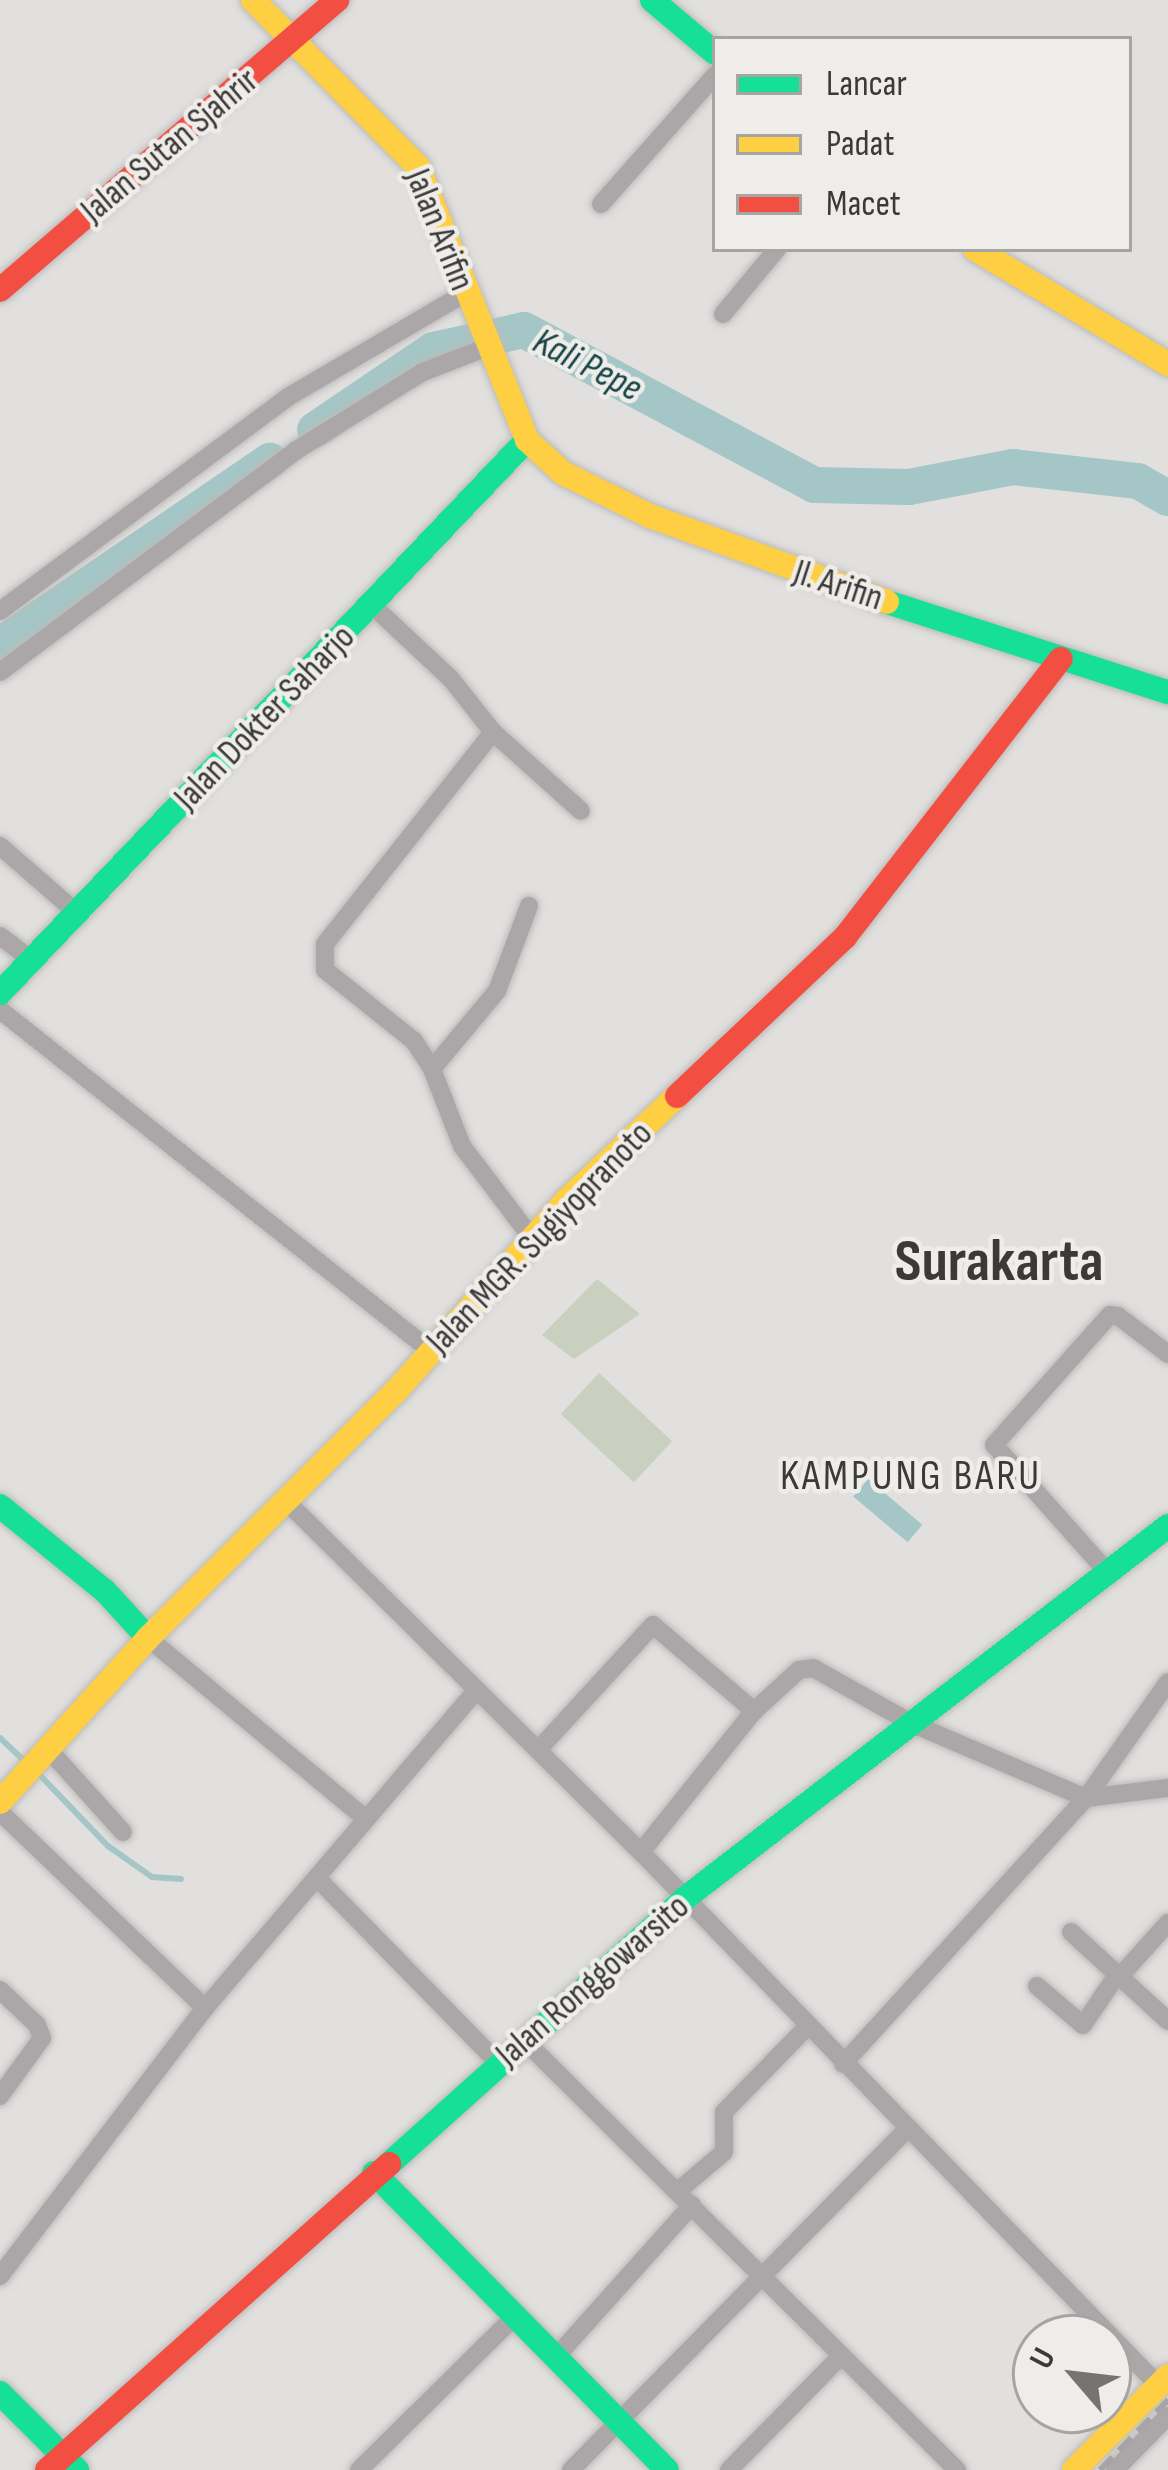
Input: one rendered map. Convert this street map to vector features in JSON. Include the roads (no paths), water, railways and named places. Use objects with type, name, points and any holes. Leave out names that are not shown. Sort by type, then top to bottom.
[{"type":"main road","name":"Jalan Arifin","points":[[253,0],[297,38],[418,167],[484,345],[527,440]]},
{"type":"main road","name":"Jalan Sutan Sjahrir","points":[[0,290],[337,0]]},
{"type":"main road","points":[[652,0],[712,50]]},
{"type":"main road","points":[[980,252],[1168,364]]},
{"type":"main road","name":"Jalan Dokter Saharjo","points":[[1,994],[527,440]]},
{"type":"main road","name":"Jl. Arifin","points":[[527,440],[580,483],[717,544],[1168,692]]},
{"type":"main road","name":"Jalan MGR. Sugiyopranoto","points":[[8,1794],[148,1638],[288,1504],[531,1237],[845,937],[1061,659]]},
{"type":"main road","points":[[0,1505],[105,1591],[148,1638]]},
{"type":"main road","name":"Jalan Ronggowarsito","points":[[62,2465],[374,2173],[684,1899],[1168,1526]]},
{"type":"main road","points":[[374,2173],[668,2470]]},
{"type":"main road","points":[[1074,2470],[1163,2380]]},
{"type":"main road","points":[[0,2393],[62,2465]]},
{"type":"street","points":[[601,204],[712,78]]},
{"type":"street","points":[[723,314],[775,252]]},
{"type":"street","points":[[0,610],[288,397],[466,295]]},
{"type":"street","points":[[0,672],[295,451],[423,372],[484,345]]},
{"type":"street","points":[[373,606],[451,679],[493,732],[581,811]]},
{"type":"street","points":[[493,732],[338,925],[322,955],[334,981],[414,1041],[432,1070],[462,1146],[531,1237]]},
{"type":"street","points":[[0,846],[76,912]]},
{"type":"street","points":[[432,1070],[497,991],[529,906]]},
{"type":"street","points":[[0,936],[32,960]]},
{"type":"street","points":[[1,994],[431,1351]]},
{"type":"street","points":[[1110,1575],[994,1445],[1110,1316],[1118,1316],[1168,1354]]},
{"type":"street","points":[[288,1504],[641,1852],[907,2129],[1163,2380]]},
{"type":"street","points":[[538,1750],[652,1624],[754,1712]]},
{"type":"street","points":[[148,1638],[366,1819]]},
{"type":"street","points":[[641,1852],[754,1712],[788,1678],[813,1668],[913,1724],[1086,1798],[1168,1788]]},
{"type":"street","points":[[844,2064],[1086,1798],[1168,1682]]},
{"type":"street","points":[[0,2276],[205,2008],[476,1691]]},
{"type":"street","points":[[44,1758],[123,1832]]},
{"type":"street","points":[[0,1812],[205,2008]]},
{"type":"street","points":[[326,1867],[498,2063]]},
{"type":"street","points":[[1037,1986],[1083,2025],[1119,1975],[1168,1923]]},
{"type":"street","points":[[1070,1932],[1168,2020]]},
{"type":"street","points":[[0,1990],[38,2025],[43,2038],[0,2096]]},
{"type":"street","points":[[556,2357],[724,2152],[724,2112],[807,2027]]},
{"type":"street","points":[[525,2042],[957,2470]]},
{"type":"street","points":[[572,2470],[907,2129]]},
{"type":"street","points":[[359,2470],[516,2315]]},
{"type":"street","points":[[729,2470],[840,2357]]},
{"type":"street","points":[[1115,2470],[1168,2416]]},
{"type":"water","points":[[868,1479],[922,1525],[908,1542],[853,1497]]},
{"type":"waterway","name":"Kali Pepe","points":[[315,430],[433,350],[524,330],[814,485],[909,487],[1013,467],[1138,481],[1168,498]]},
{"type":"waterway","name":"Kali Pepe","points":[[0,645],[270,461]]},
{"type":"waterway","points":[[0,1738],[25,1761]]},
{"type":"waterway","points":[[35,1770],[108,1846],[152,1877],[181,1879]]},
{"type":"railway","points":[[1100,2470],[1168,2400]]},
{"type":"district","name":"Surakarta","points":[[999,1262]]},
{"type":"district","name":"KAMPUNG BARU","points":[[911,1477]]}]
